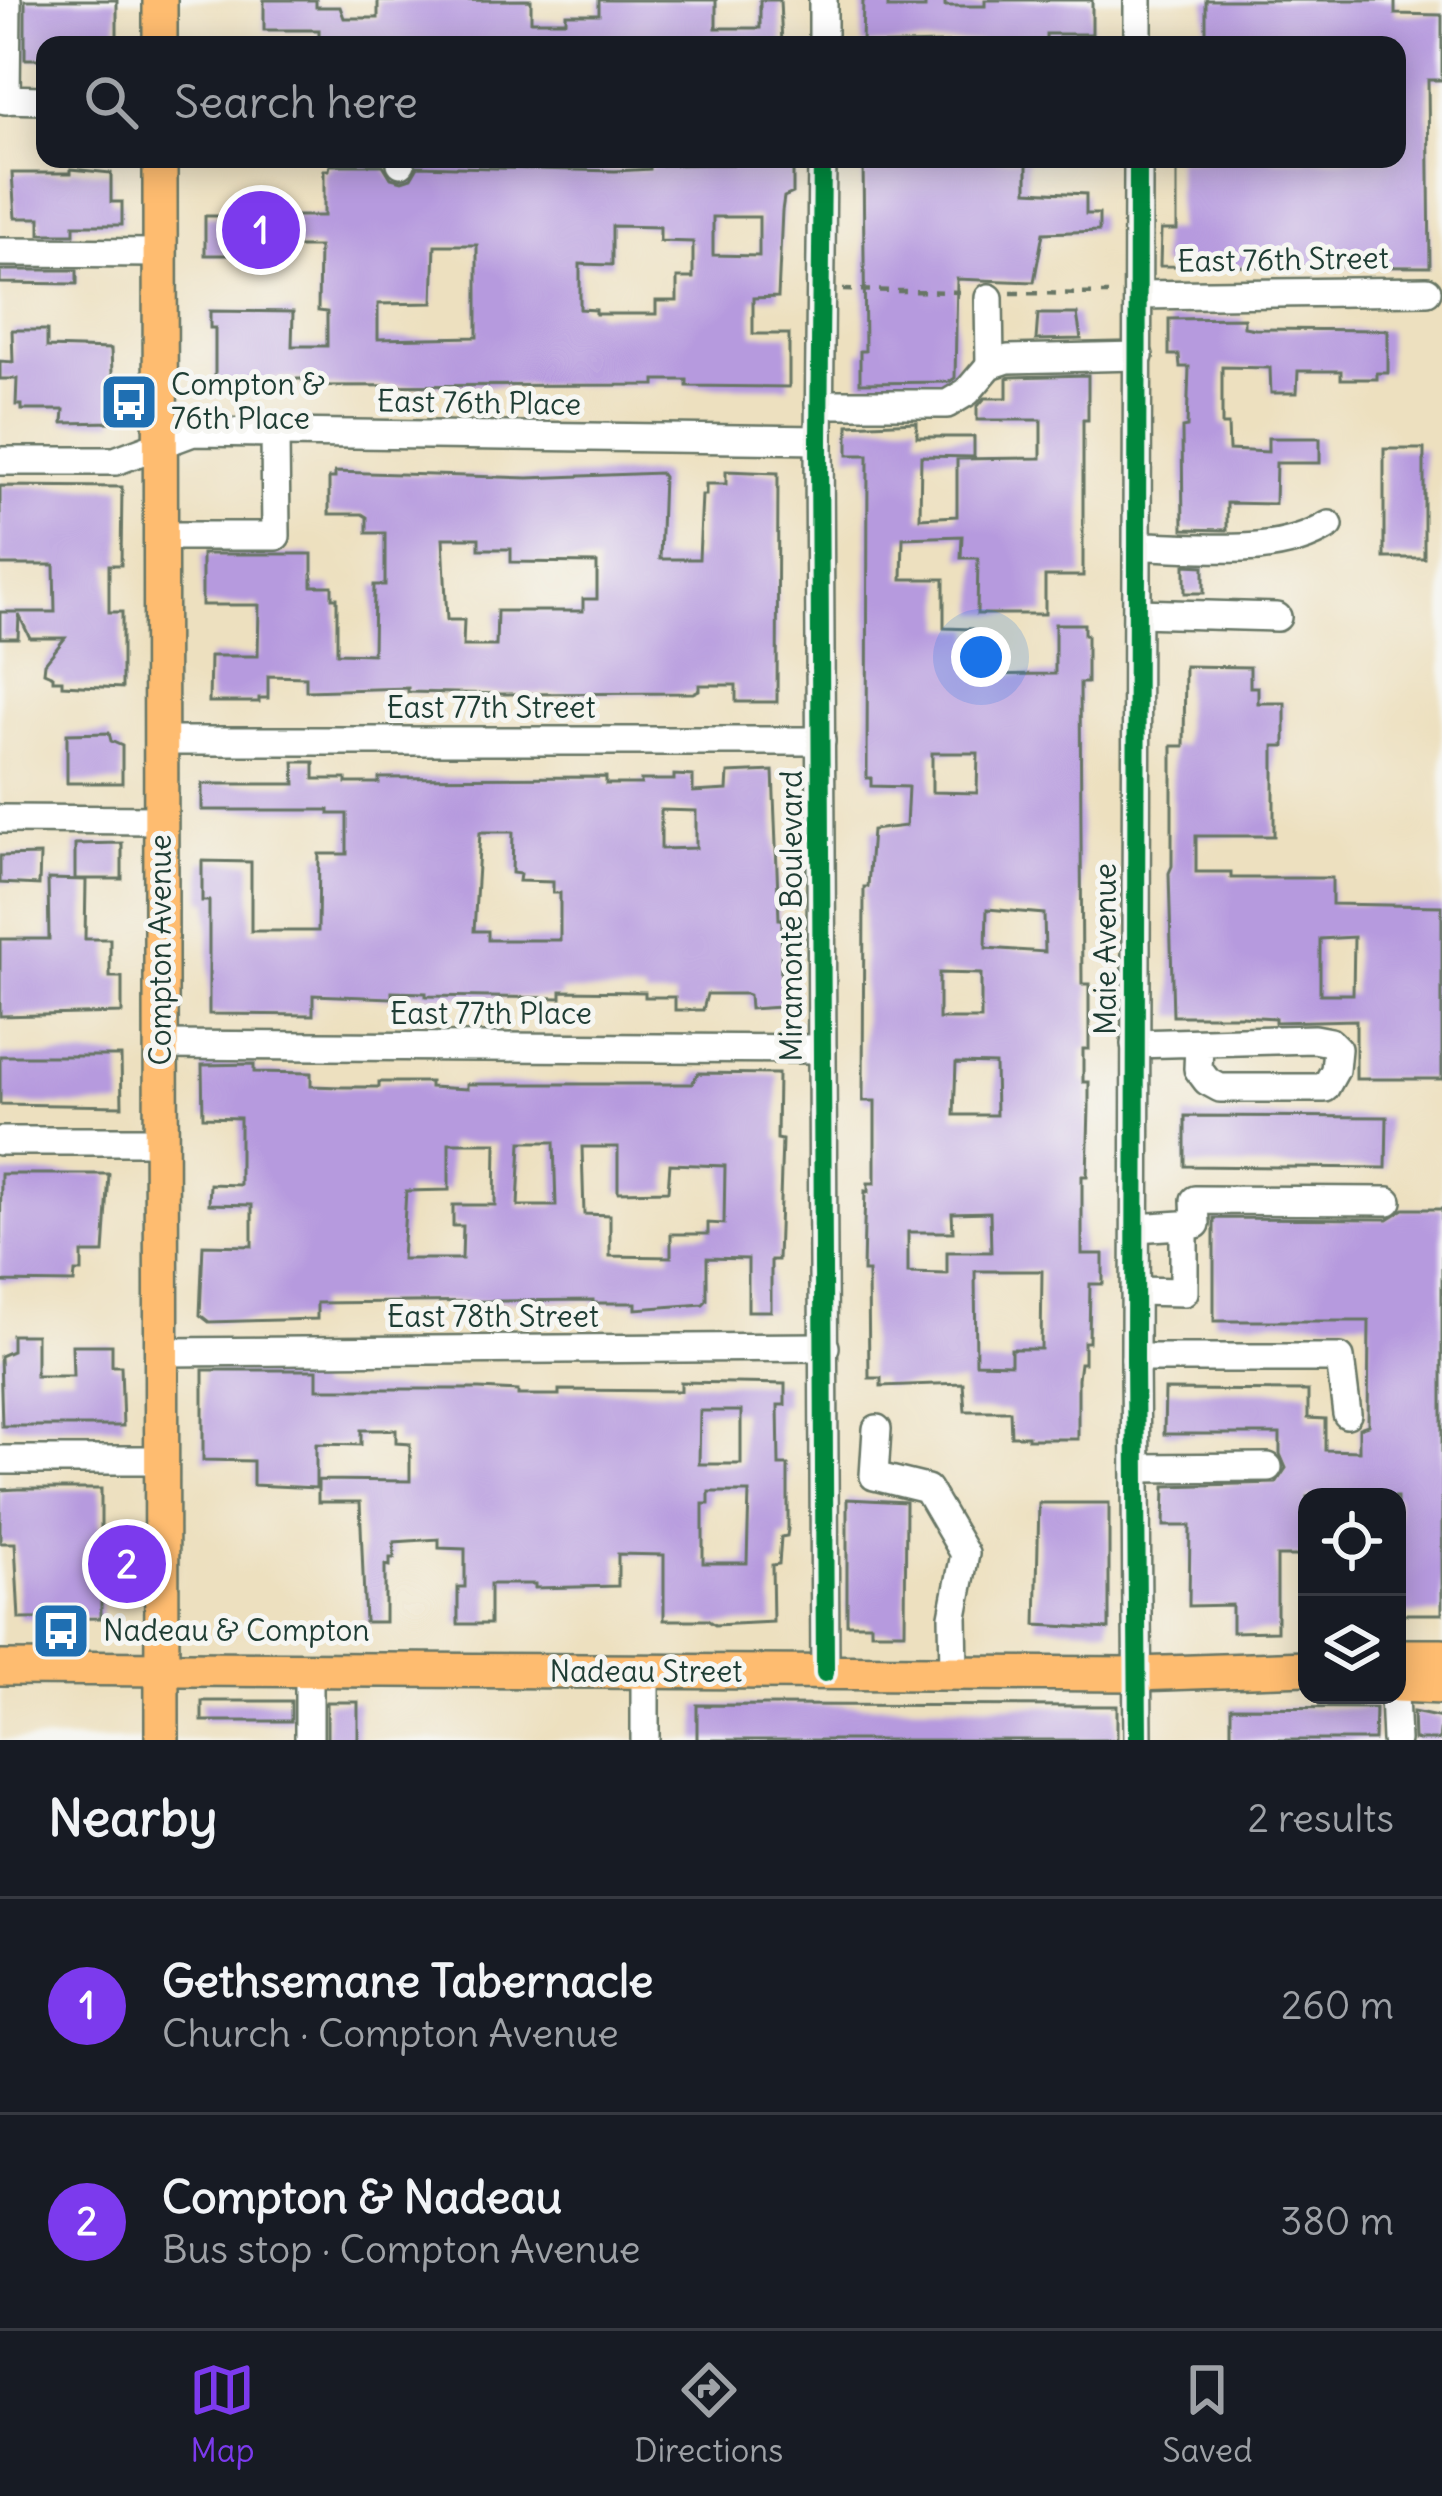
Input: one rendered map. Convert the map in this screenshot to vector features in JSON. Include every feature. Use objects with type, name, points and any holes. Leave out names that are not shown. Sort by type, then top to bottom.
[{"type":"main road","points":[[160,0],[160,36]]},
{"type":"main road","name":"Compton Avenue","points":[[160,168],[161,1740]]},
{"type":"main road","points":[[1406,1656],[1442,1656]]},
{"type":"main road","name":"Nadeau Street","points":[[0,1668],[1298,1671]]},
{"type":"main road","points":[[1406,1685],[1442,1687]]},
{"type":"street","points":[[7,0],[3,100],[36,100]]},
{"type":"street","points":[[823,0],[823,36]]},
{"type":"street","points":[[1138,0],[1138,36]]},
{"type":"street","name":"Miramonte Boulevard","points":[[822,168],[824,1673]]},
{"type":"street","name":"Maie Avenue","points":[[1138,168],[1138,1740]]},
{"type":"street","points":[[0,252],[160,253]]},
{"type":"street","name":"East 76th Street","points":[[1139,295],[1427,291]]},
{"type":"street","points":[[987,294],[989,365]]},
{"type":"street","points":[[819,404],[946,404],[967,392],[989,365],[1008,358],[1139,356]]},
{"type":"street","name":"East 76th Place","points":[[0,461],[115,461],[193,432],[819,440]]},
{"type":"street","points":[[160,536],[276,536],[275,434]]},
{"type":"street","points":[[1138,546],[1280,545],[1310,537],[1329,525]]},
{"type":"street","points":[[1138,613],[1276,616]]},
{"type":"street","name":"East 77th Street","points":[[160,741],[821,741]]},
{"type":"street","points":[[0,818],[160,820]]},
{"type":"street","points":[[1136,1044],[1314,1039],[1330,1042],[1337,1049],[1335,1070],[1325,1088],[1220,1088],[1198,1070],[1199,1044]]},
{"type":"street","name":"East 77th Place","points":[[161,1045],[822,1049]]},
{"type":"street","points":[[0,1141],[161,1142]]},
{"type":"street","points":[[1136,1228],[1196,1224],[1195,1200],[1388,1201]]},
{"type":"street","points":[[1135,1291],[1184,1292],[1184,1225]]},
{"type":"street","name":"East 78th Street","points":[[161,1352],[825,1348]]},
{"type":"street","points":[[1135,1358],[1340,1358],[1347,1414]]},
{"type":"street","points":[[877,1429],[874,1476],[927,1489],[965,1553],[952,1616],[954,1673]]},
{"type":"street","points":[[0,1460],[161,1460]]},
{"type":"street","points":[[1136,1468],[1268,1467]]},
{"type":"street","points":[[309,1670],[309,1740]]},
{"type":"street","points":[[645,1672],[645,1740]]},
{"type":"street","points":[[1394,1704],[1396,1740]]},
{"type":"path","points":[[819,290],[1108,294]]},
{"type":"building","points":[[25,0],[117,0],[117,36],[36,36],[36,59],[25,59]]},
{"type":"building","points":[[264,0],[316,0],[316,7],[340,7],[344,18],[378,18],[378,1],[531,0],[531,21],[566,21],[566,14],[599,14],[599,0],[716,0],[716,28],[760,28],[760,0],[780,0],[782,36],[319,36],[319,30],[264,30]]},
{"type":"building","points":[[863,0],[888,0],[888,8],[925,8],[925,0],[945,0],[945,6],[985,6],[985,0],[1092,0],[1092,34],[862,36]]},
{"type":"building","points":[[1206,0],[1395,0],[1395,14],[1442,15],[1442,80],[1428,80],[1430,267],[1160,266],[1161,230],[1177,230],[1177,168],[1406,168],[1406,36],[1206,36]]},
{"type":"building","points":[[329,168],[385,168],[391,178],[402,181],[411,178],[417,168],[793,168],[793,193],[784,197],[782,211],[778,297],[753,298],[753,334],[789,334],[789,387],[687,386],[687,380],[655,380],[655,385],[303,386],[303,379],[267,379],[267,392],[215,392],[215,328],[210,328],[210,311],[293,312],[292,346],[327,346],[327,312],[318,311],[319,247],[230,247],[230,255],[205,255],[205,216],[324,216],[324,170]],"holes":[[[713,217],[759,217],[759,256],[713,255]],[[612,226],[660,227],[660,241],[693,242],[693,278],[677,278],[677,301],[656,301],[656,314],[596,314],[596,310],[580,309],[580,264],[612,265]],[[435,245],[477,245],[477,337],[378,339],[378,304],[433,303]]]},
{"type":"building","points":[[863,168],[1027,168],[1027,191],[1086,194],[1086,214],[1099,214],[1099,231],[1043,233],[1034,282],[957,279],[955,378],[949,382],[860,383],[860,351],[865,351]]},
{"type":"building","points":[[71,169],[111,173],[111,202],[122,202],[122,225],[74,225],[74,234],[40,234],[40,218],[15,218],[12,173],[71,173]]},
{"type":"building","points":[[0,270],[77,270],[77,284],[0,283]]},
{"type":"building","points":[[1038,314],[1077,314],[1081,339],[1036,340]]},
{"type":"building","points":[[1244,318],[1244,327],[1255,329],[1388,330],[1388,373],[1377,373],[1377,379],[1341,379],[1341,371],[1298,371],[1297,393],[1271,393],[1270,368],[1222,367],[1222,425],[1228,425],[1229,450],[1268,452],[1268,438],[1320,438],[1320,463],[1276,463],[1275,504],[1227,503],[1227,530],[1183,529],[1182,428],[1187,427],[1189,367],[1180,367],[1179,355],[1169,355],[1169,319]]},
{"type":"building","points":[[12,330],[47,330],[47,347],[111,349],[114,422],[63,423],[64,410],[22,410],[22,405],[16,405],[17,379],[0,379],[0,361],[13,362]]},
{"type":"building","points":[[1088,375],[1088,420],[1083,420],[1083,576],[1045,576],[1045,614],[977,614],[978,558],[961,558],[962,536],[903,538],[902,579],[944,579],[944,628],[972,629],[971,675],[1055,674],[1055,624],[1084,624],[1087,635],[1087,683],[1080,683],[1082,984],[1089,984],[1089,1049],[1083,1049],[1089,1107],[1087,1176],[1082,1176],[1082,1254],[1103,1254],[1103,1284],[1090,1284],[1089,1342],[1084,1342],[1078,1379],[1078,1439],[1028,1439],[1011,1436],[1010,1411],[965,1411],[963,1383],[881,1386],[881,1378],[869,1378],[864,1225],[865,1191],[868,1183],[875,1183],[875,1101],[863,1101],[864,887],[868,887],[872,830],[906,826],[908,787],[871,786],[867,778],[868,455],[848,455],[848,425],[917,422],[917,437],[974,437],[974,457],[921,456],[920,518],[957,516],[957,459],[1041,458],[1041,420],[977,420],[977,407],[985,398],[1007,398],[1007,378]],"holes":[[[932,753],[978,753],[977,793],[932,792]],[[987,909],[1044,914],[1045,952],[986,948]],[[939,973],[981,974],[981,1019],[939,1019]],[[956,1063],[995,1064],[996,1115],[954,1115]],[[990,1212],[991,1252],[947,1252],[947,1274],[908,1273],[908,1232],[953,1232],[952,1213]],[[975,1271],[1042,1271],[1041,1349],[1011,1349],[1011,1364],[976,1363]]]},
{"type":"building","points":[[1384,449],[1424,449],[1424,558],[1384,558]]},
{"type":"building","points":[[726,471],[778,473],[777,702],[736,702],[736,685],[699,685],[693,693],[306,691],[306,677],[268,676],[268,698],[259,698],[259,702],[209,702],[210,656],[258,656],[259,605],[202,605],[202,554],[312,554],[312,586],[332,586],[332,598],[337,598],[337,653],[373,654],[374,585],[385,585],[385,533],[367,533],[367,517],[362,514],[329,514],[329,478],[335,478],[335,472],[528,478],[660,473],[660,559],[699,559],[702,495],[706,495],[706,484],[726,484]],"holes":[[[443,538],[479,538],[479,549],[511,549],[511,562],[597,563],[597,599],[583,599],[583,611],[497,611],[496,646],[463,646],[464,620],[447,620]]]},
{"type":"building","points":[[0,486],[122,487],[121,565],[109,565],[109,612],[122,612],[122,688],[62,685],[62,680],[53,680],[44,672],[45,663],[65,638],[30,638],[19,615],[18,638],[0,638],[0,612],[55,612],[54,565],[0,565]]},
{"type":"building","points":[[1185,565],[1204,566],[1204,593],[1185,593]]},
{"type":"building","points":[[1185,666],[1250,667],[1250,687],[1258,687],[1258,703],[1285,703],[1285,746],[1274,746],[1274,836],[1196,836],[1196,872],[1231,872],[1231,878],[1332,878],[1332,904],[1442,906],[1442,1079],[1356,1079],[1356,1020],[1275,1022],[1275,1018],[1241,1016],[1173,1016],[1172,746],[1184,746]],"holes":[[[1354,937],[1353,994],[1320,994],[1320,939]]]},
{"type":"building","points":[[109,733],[111,741],[122,746],[122,783],[67,783],[67,734]]},
{"type":"building","points":[[294,762],[314,762],[314,779],[346,779],[346,783],[379,783],[379,778],[606,777],[606,784],[641,784],[641,780],[674,780],[674,775],[693,776],[693,792],[727,790],[728,773],[773,771],[782,919],[780,1007],[750,1009],[746,994],[707,994],[703,1010],[675,1010],[675,997],[645,997],[645,992],[561,991],[561,998],[392,992],[392,998],[313,995],[313,1015],[209,1014],[209,901],[202,901],[202,861],[251,862],[251,931],[318,931],[319,854],[347,854],[347,814],[202,810],[202,784],[295,784]],"holes":[[[661,810],[696,811],[696,848],[661,849]],[[480,832],[513,832],[512,873],[520,874],[519,881],[553,882],[553,893],[560,893],[560,940],[488,940],[488,931],[474,931]]]},
{"type":"building","points":[[122,843],[122,879],[75,879],[75,844]]},
{"type":"building","points":[[40,855],[39,885],[0,883],[0,856]]},
{"type":"building","points":[[48,879],[86,880],[85,939],[110,939],[110,977],[122,977],[122,1013],[0,1016],[0,939],[49,939]]},
{"type":"building","points":[[0,1056],[121,1056],[122,1106],[0,1104]]},
{"type":"building","points":[[254,1064],[254,1072],[311,1073],[311,1086],[430,1082],[430,1087],[467,1089],[467,1084],[692,1084],[698,1073],[778,1074],[777,1139],[782,1140],[778,1260],[771,1260],[771,1311],[748,1311],[748,1259],[707,1258],[707,1300],[703,1304],[636,1309],[636,1303],[593,1300],[317,1303],[317,1319],[209,1322],[200,1315],[203,1245],[252,1246],[252,1205],[209,1204],[210,1184],[240,1185],[240,1118],[203,1117],[202,1065]],"holes":[[[521,1142],[554,1142],[556,1206],[518,1206]],[[449,1143],[496,1143],[495,1205],[453,1205],[453,1226],[463,1226],[462,1259],[402,1259],[406,1191],[449,1190]],[[582,1147],[618,1147],[618,1192],[668,1191],[670,1164],[725,1166],[724,1224],[708,1223],[708,1234],[671,1234],[671,1257],[610,1256],[610,1215],[584,1214]]]},
{"type":"building","points":[[1185,1116],[1387,1117],[1386,1168],[1185,1166]]},
{"type":"building","points":[[1,1174],[109,1174],[104,1253],[82,1253],[82,1272],[75,1272],[74,1283],[0,1282]]},
{"type":"building","points":[[1404,1209],[1442,1209],[1442,1614],[1406,1614],[1406,1488],[1298,1488],[1298,1556],[1277,1556],[1277,1631],[1232,1632],[1232,1605],[1189,1606],[1190,1526],[1164,1526],[1165,1486],[1276,1483],[1286,1468],[1280,1434],[1164,1434],[1165,1390],[1308,1391],[1308,1418],[1325,1419],[1325,1450],[1359,1451],[1359,1428],[1368,1425],[1369,1321],[1214,1321],[1214,1218],[1388,1219]]},
{"type":"building","points":[[12,1335],[36,1335],[36,1376],[73,1376],[72,1345],[112,1345],[112,1366],[121,1366],[123,1426],[2,1426],[0,1356],[12,1351]]},
{"type":"building","points":[[203,1370],[317,1370],[317,1389],[479,1389],[518,1391],[518,1395],[559,1395],[559,1390],[681,1391],[681,1382],[785,1384],[785,1405],[778,1405],[779,1465],[788,1465],[788,1529],[787,1536],[781,1537],[779,1564],[772,1565],[773,1622],[715,1625],[707,1620],[664,1620],[664,1555],[618,1554],[618,1586],[490,1584],[490,1624],[458,1624],[465,1549],[439,1548],[439,1539],[394,1542],[394,1558],[390,1566],[385,1565],[385,1622],[365,1622],[360,1502],[318,1502],[318,1480],[410,1481],[410,1444],[396,1443],[396,1430],[361,1430],[361,1445],[316,1444],[316,1488],[253,1485],[253,1461],[203,1460]],"holes":[[[700,1411],[741,1411],[741,1464],[699,1464]],[[709,1492],[749,1492],[747,1563],[703,1563],[703,1504],[709,1504]]]},
{"type":"building","points":[[101,1489],[101,1618],[19,1619],[15,1543],[0,1543],[0,1490]]},
{"type":"building","points":[[847,1499],[906,1502],[905,1632],[871,1632],[871,1624],[847,1624]]},
{"type":"building","points":[[1039,1503],[1109,1503],[1109,1629],[1036,1625]]},
{"type":"building","points":[[202,1701],[291,1701],[291,1721],[202,1721]]},
{"type":"building","points":[[327,1702],[358,1702],[358,1740],[327,1740]]},
{"type":"building","points":[[697,1705],[1117,1706],[1117,1740],[697,1740]]},
{"type":"building","points":[[1231,1707],[1375,1708],[1374,1740],[1231,1740]]},
{"type":"building","points":[[1413,1712],[1442,1718],[1439,1740],[1414,1740]]},
{"type":"cycle path","points":[[822,168],[825,1673]]},
{"type":"cycle path","points":[[1138,168],[1138,1740]]},
{"type":"place","name":"Gethsemane Tabernacle","points":[[261,230]]},
{"type":"place","name":"Compton & 76th Place","points":[[129,402]]},
{"type":"place","name":"Compton & Nadeau","points":[[127,1564]]},
{"type":"place","name":"Nadeau & Compton","points":[[61,1631]]}]
